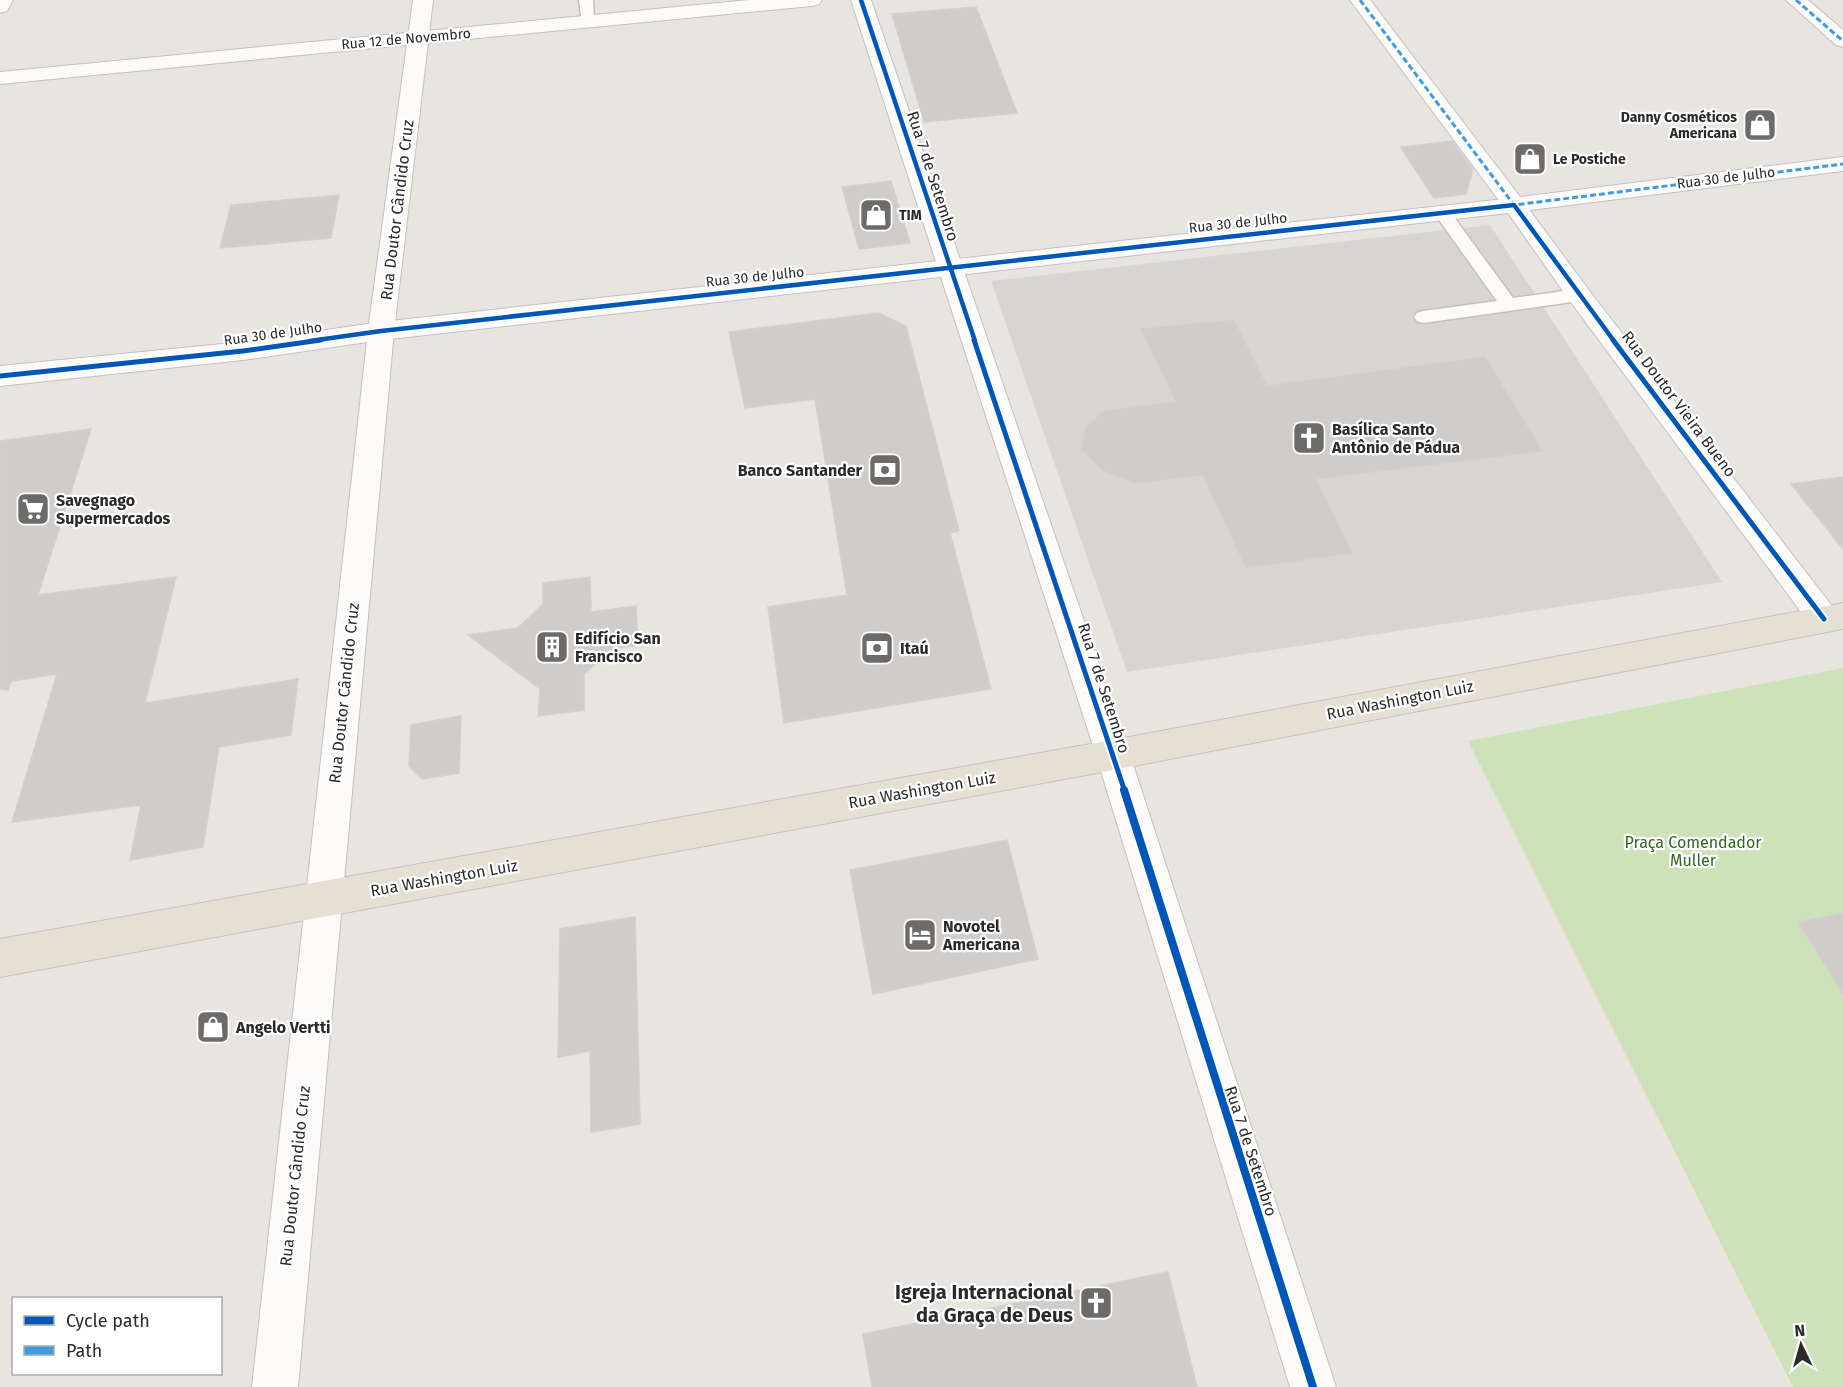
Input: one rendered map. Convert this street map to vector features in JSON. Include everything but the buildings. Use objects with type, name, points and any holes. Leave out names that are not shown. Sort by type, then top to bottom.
[{"type":"main road","name":"Rua Washington Luiz","points":[[0,958],[1113,755],[1834,618]]},
{"type":"street","points":[[0,7],[3,0]]},
{"type":"street","name":"Rua Doutor Cândido Cruz","points":[[275,1387],[381,330],[423,0]]},
{"type":"street","name":"Rua 12 de Novembro","points":[[0,78],[812,0]]},
{"type":"street","name":"Rua 7 de Setembro","points":[[861,0],[1113,755],[1313,1387]]},
{"type":"street","name":"Rua Doutor Vieira Bueno","points":[[1360,0],[1579,295],[1834,618]]},
{"type":"street","points":[[1796,0],[1843,41]]},
{"type":"street","name":"Rua 30 de Julho","points":[[0,376],[243,351],[381,330],[1514,205],[1843,164]]},
{"type":"lane","points":[[586,0],[587,21]]},
{"type":"lane","points":[[1442,213],[1509,305]]},
{"type":"lane","points":[[1423,316],[1579,295]]},
{"type":"green space","name":"Praça Comendador Muller","points":[[1843,668],[1843,1387],[1793,1387],[1468,741]]},
{"type":"shaded area","points":[[1490,225],[1722,582],[1127,672],[991,281]]},
{"type":"marked path","points":[[1360,0],[1514,205],[1843,164]]},
{"type":"marked path","points":[[1796,0],[1843,41]]},
{"type":"cycle path","points":[[861,0],[1113,755],[1313,1387]]},
{"type":"cycle path","points":[[0,376],[243,351],[381,331],[1514,205],[1579,295],[1824,619]]},
{"type":"place","name":"Danny Cosméticos Americana","points":[[1760,125]]},
{"type":"place","name":"Le Postiche","points":[[1530,159]]},
{"type":"place","name":"TIM","points":[[876,215]]},
{"type":"place","name":"Basílica Santo Antônio de Pádua","points":[[1309,438]]},
{"type":"place","name":"Banco Santander","points":[[885,470]]},
{"type":"place","name":"Savegnago Supermercados","points":[[33,509]]},
{"type":"place","name":"Edifício San Francisco","points":[[552,647]]},
{"type":"place","name":"Itaú","points":[[877,648]]},
{"type":"place","name":"Novotel Americana","points":[[920,935]]},
{"type":"place","name":"Angelo Vertti","points":[[213,1027]]},
{"type":"place","name":"Igreja Internacional da Graça de Deus","points":[[1096,1303]]}]
